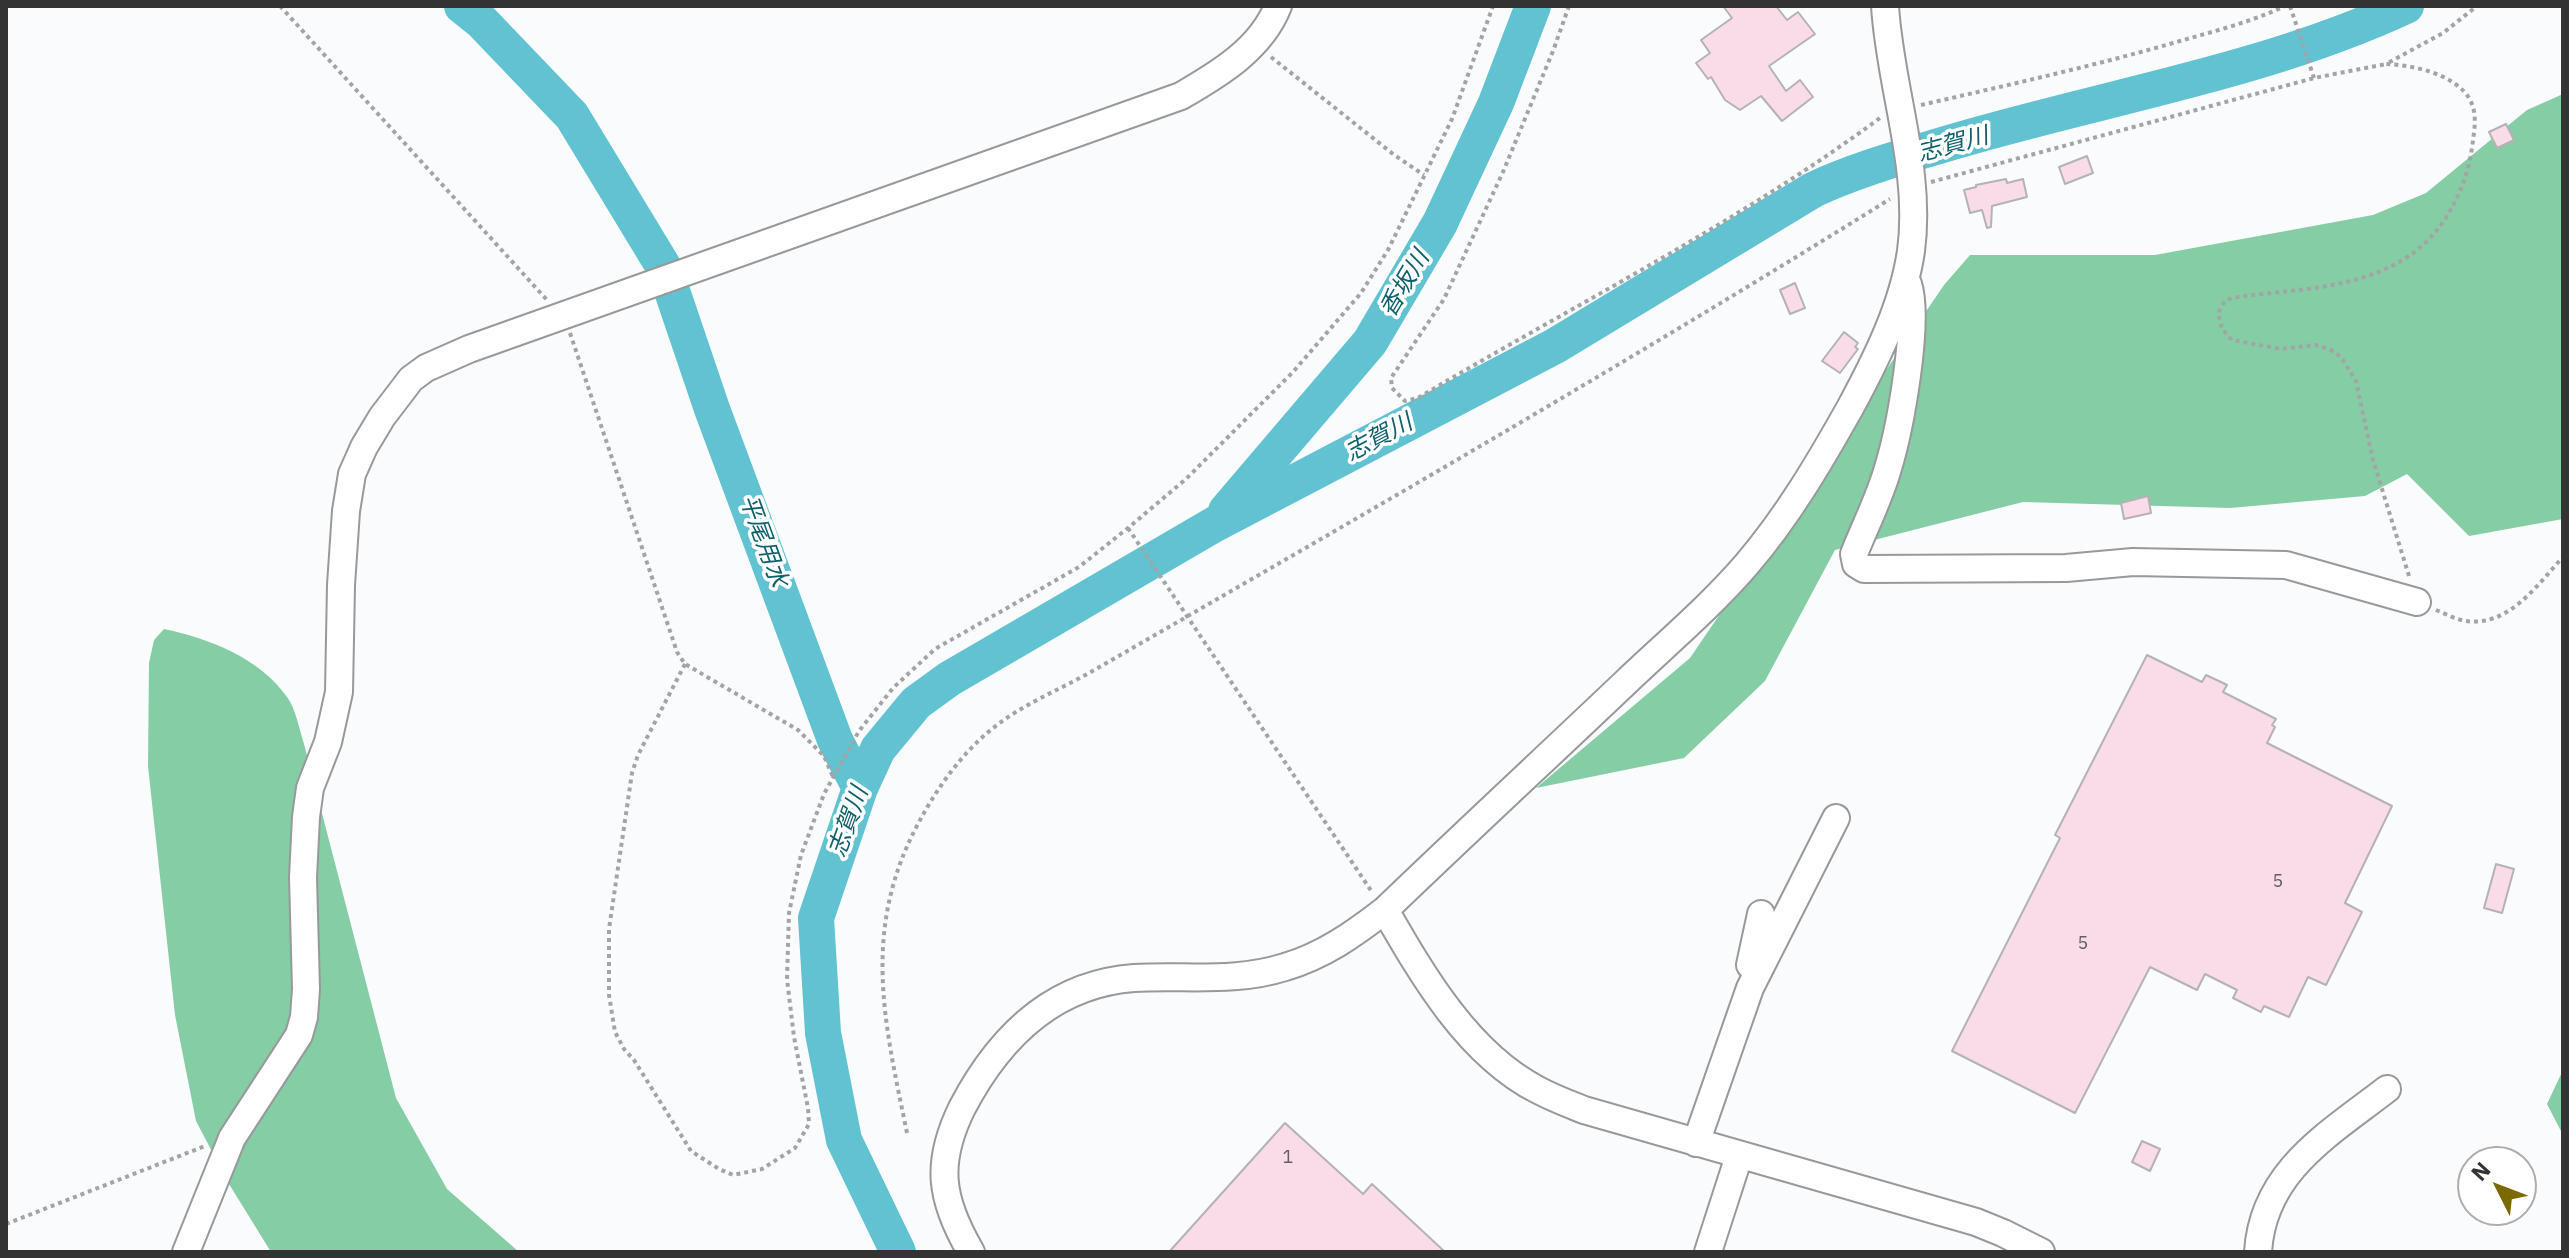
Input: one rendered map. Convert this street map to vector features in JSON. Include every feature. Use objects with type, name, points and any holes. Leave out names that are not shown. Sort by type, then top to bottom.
[{"type":"street","points":[[186,1252],[232,1138],[299,1035],[304,1017],[306,817],[310,788],[328,742],[339,692],[346,511],[352,474],[364,447],[395,397],[426,368],[469,349],[1155,107],[1203,83],[1255,44],[1278,6]]},
{"type":"street","points":[[971,1252],[947,1194],[943,1160],[958,1116],[976,1082],[1007,1040],[1031,1017],[1058,1000],[1107,983],[1133,978],[1218,979],[1283,968],[1349,938],[1385,910],[1647,662],[1703,613],[1748,563],[1800,494],[1823,458],[1873,362],[1906,276],[1914,220],[1913,185],[1899,112],[1885,6]]},
{"type":"street","points":[[1906,276],[1911,293],[1912,331],[1907,372],[1888,468],[1854,554],[1856,564],[1864,569],[2066,568],[2133,562],[2286,565],[2417,602]]},
{"type":"street","points":[[1696,1143],[1750,988],[1836,818]]},
{"type":"street","points":[[1385,910],[1413,957],[1474,1038],[1537,1090],[1584,1110],[1976,1222],[2041,1252]]},
{"type":"street","points":[[1750,988],[1749,971],[1761,914]]},
{"type":"street","points":[[2258,1252],[2267,1207],[2284,1175],[2317,1142],[2387,1089]]},
{"type":"street","points":[[1708,1252],[1739,1156]]},
{"type":"path","points":[[833,777],[824,756],[798,730],[685,664],[632,773],[609,929],[609,995],[615,1032],[691,1151],[733,1175],[762,1169],[795,1148],[809,1124],[787,979],[789,913],[801,855],[824,794],[859,731],[893,688],[935,649],[1079,567],[1128,528],[1186,479],[1293,372],[1361,293],[1388,250],[1452,119],[1493,6]]},
{"type":"path","points":[[1569,6],[1503,172],[1444,299],[1391,378],[1392,388],[1405,401],[1418,398],[1726,221],[1899,112],[2062,73],[2289,8],[2313,75]]},
{"type":"path","points":[[2386,64],[2443,33],[2477,6]]},
{"type":"path","points":[[1255,44],[1424,175]]},
{"type":"path","points":[[907,1133],[883,1006],[882,935],[895,878],[920,820],[943,783],[991,730],[1020,709],[1723,304],[1913,185],[2313,75],[2386,64],[2447,79],[2470,99],[2475,126],[2472,152],[2462,187],[2447,217],[2426,242],[2397,264],[2329,286],[2232,298],[2221,306],[2219,322],[2225,335],[2246,344],[2280,349],[2316,345],[2341,357],[2356,381],[2373,460],[2417,602],[2465,621],[2490,621],[2513,610],[2563,557]]},
{"type":"path","points":[[1128,528],[1385,910]]},
{"type":"path","points":[[6,1224],[205,1146],[216,1146],[227,1151]]},
{"type":"green space","points":[[2563,94],[2563,519],[2469,536],[2407,474],[2365,496],[2230,508],[2023,502],[1835,550],[1765,681],[1684,758],[1536,788],[1690,658],[1944,285],[1970,255],[2155,255],[2373,215],[2426,193],[2527,110]]},
{"type":"green space","points":[[164,629],[215,644],[248,661],[276,683],[290,702],[304,744],[396,1098],[447,1189],[519,1252],[271,1252],[229,1184],[196,1121],[175,1015],[148,766],[149,663],[154,640]]},
{"type":"green space","points":[[2563,1070],[2563,1135],[2547,1104]]},
{"type":"building","points":[[1723,6],[1776,6],[1787,20],[1798,12],[1815,34],[1769,66],[1786,91],[1800,80],[1813,97],[1782,121],[1761,96],[1740,110],[1725,100],[1711,77],[1708,79],[1696,63],[1710,53],[1701,40],[1732,18]]},
{"type":"building","points":[[2506,124],[2514,140],[2497,148],[2489,132]]},
{"type":"building","points":[[2087,156],[2093,173],[2065,184],[2059,167]]},
{"type":"building","points":[[2006,179],[2007,183],[2023,179],[2027,197],[1992,206],[1991,227],[1987,228],[1982,210],[1970,213],[1964,190]]},
{"type":"building","points":[[1795,283],[1805,308],[1790,314],[1780,290]]},
{"type":"building","points":[[1844,332],[1858,343],[1855,347],[1858,349],[1840,373],[1822,361]]},
{"type":"building","points":[[2148,496],[2151,513],[2124,519],[2121,503]]},
{"type":"building","points":[[2147,655],[2202,682],[2206,675],[2227,685],[2223,692],[2276,719],[2267,743],[2392,806],[2345,903],[2362,912],[2326,985],[2308,977],[2289,1017],[2264,1006],[2261,1012],[2233,998],[2237,990],[2205,974],[2197,990],[2150,967],[2075,1113],[1952,1051],[2060,838],[2055,835]]},
{"type":"building","points":[[2496,864],[2514,869],[2502,913],[2484,908]]},
{"type":"building","points":[[1285,1123],[1363,1194],[1372,1184],[1445,1252],[1169,1252]]},
{"type":"building","points":[[2142,1141],[2160,1149],[2150,1171],[2132,1162]]},
{"type":"waterway","name":"平尾用水","points":[[462,6],[482,22],[572,116],[663,266]]},
{"type":"waterway","name":"香坂川","points":[[1226,511],[1370,342],[1440,223],[1496,103],[1533,6]]},
{"type":"waterway","name":"志賀川","points":[[898,1252],[844,1140],[823,1033],[816,918],[860,788],[878,749],[916,703],[949,679],[1215,524],[1555,346],[1813,190],[1859,171],[1997,129],[2235,68],[2350,30],[2406,6]]},
{"type":"waterway","name":"平尾用水","points":[[672,291],[712,409],[835,740],[860,788]]}]
